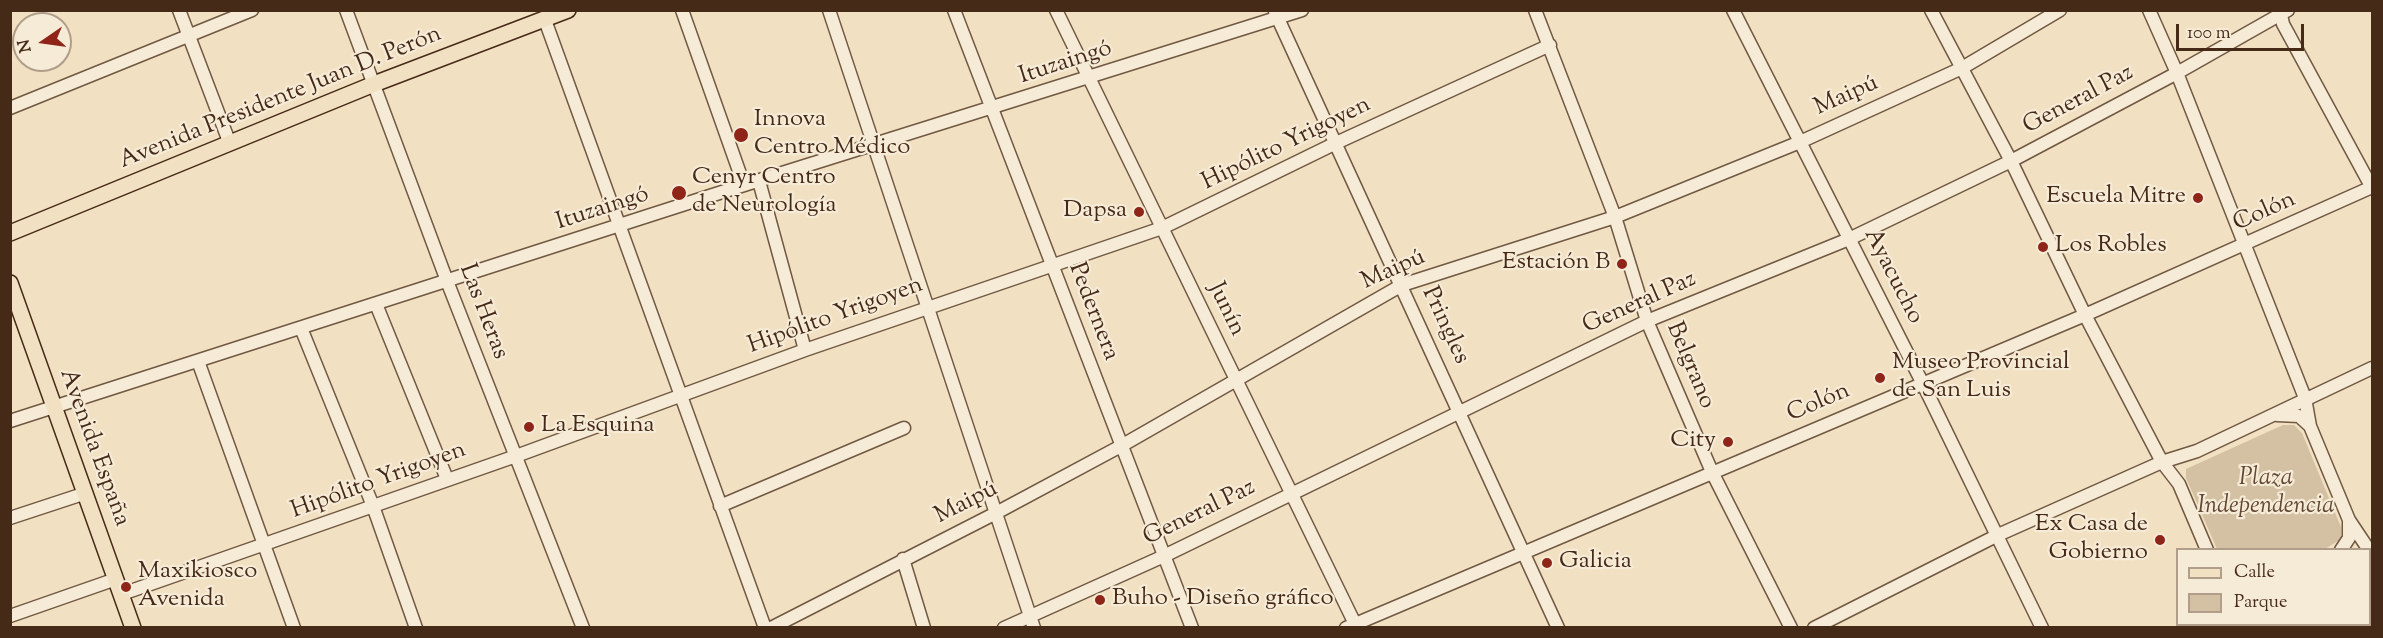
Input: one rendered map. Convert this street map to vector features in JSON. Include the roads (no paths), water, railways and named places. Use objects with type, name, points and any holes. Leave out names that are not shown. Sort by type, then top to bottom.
[{"type":"main road","name":"Avenida Presidente Juan D. Perón","points":[[10,233],[543,15],[568,10]]},
{"type":"main road","name":"Avenida España","points":[[10,283],[133,627]]},
{"type":"street","points":[[179,10],[230,144]]},
{"type":"street","points":[[10,108],[252,10]]},
{"type":"street","name":"Las Heras","points":[[346,10],[447,281],[583,627]]},
{"type":"street","points":[[682,10],[744,185]]},
{"type":"street","points":[[829,10],[1032,622]]},
{"type":"street","name":"Pedernera","points":[[954,10],[1192,627]]},
{"type":"street","name":"Junín","points":[[1056,10],[1292,492],[1353,626]]},
{"type":"street","name":"Ituzaingó","points":[[10,421],[619,228],[744,185],[993,110],[1277,14],[1302,10]]},
{"type":"street","name":"Belgrano","points":[[1535,10],[1615,217],[1647,321],[1712,472],[1791,627]]},
{"type":"street","name":"Ayacucho","points":[[1734,10],[1923,384],[2042,627]]},
{"type":"street","points":[[1931,10],[2011,160],[2085,315],[2162,462],[2179,484],[2207,548]]},
{"type":"street","name":"Maipú","points":[[771,627],[996,513],[1121,446],[1402,285],[1615,217],[1800,142],[1962,68],[2060,10]]},
{"type":"street","points":[[2149,10],[2177,73],[2305,398],[2310,426],[2349,520],[2369,548]]},
{"type":"street","points":[[2283,12],[2283,24],[2372,187]]},
{"type":"street","name":"General Paz","points":[[1004,627],[1032,622],[1292,492],[1647,321],[1850,239],[2011,160],[2177,73],[2283,12]]},
{"type":"street","name":"Pringles","points":[[1277,14],[1558,627]]},
{"type":"street","points":[[543,15],[765,627]]},
{"type":"street","name":"Hipólito Yrigoyen","points":[[10,616],[265,546],[805,350],[1161,228],[1336,143],[1550,45]]},
{"type":"street","points":[[759,181],[805,350]]},
{"type":"street","name":"Colón","points":[[1353,626],[1522,551],[2085,315],[2372,187]]},
{"type":"street","points":[[376,304],[447,479]]},
{"type":"street","points":[[301,328],[373,507],[416,627]]},
{"type":"street","points":[[198,361],[294,627]]},
{"type":"street","points":[[1814,627],[1998,535],[2162,462],[2189,454],[2373,368]]},
{"type":"street","points":[[2276,415],[2299,416],[2310,426]]},
{"type":"street","points":[[720,506],[904,428]]},
{"type":"street","points":[[2179,484],[2181,468],[2189,454]]},
{"type":"street","points":[[10,518],[86,493]]},
{"type":"street","points":[[2342,548],[2349,538],[2349,520]]},
{"type":"street","points":[[903,559],[924,627]]},
{"type":"place","name":"Innova Centro Médico","points":[[741,135]]},
{"type":"place","name":"Cenyr Centro de Neurología","points":[[679,193]]},
{"type":"place","name":"Escuela Mitre","points":[[2198,198]]},
{"type":"place","name":"Dapsa","points":[[1139,212]]},
{"type":"place","name":"Los Robles","points":[[2043,247]]},
{"type":"place","name":"Estación B","points":[[1622,264]]},
{"type":"place","name":"Museo Provincial de San Luis","points":[[1880,378]]},
{"type":"place","name":"La Esquina","points":[[529,427]]},
{"type":"place","name":"City","points":[[1728,442]]},
{"type":"place","name":"Ex Casa de Gobierno","points":[[2160,540]]},
{"type":"place","name":"Galicia","points":[[1547,563]]},
{"type":"place","name":"Maxikiosco Avenida","points":[[126,587]]},
{"type":"place","name":"Buho - Diseño gráfico","points":[[1100,600]]},
{"type":"park label","name":"Plaza Independencia","points":[[2266,494]]}]
